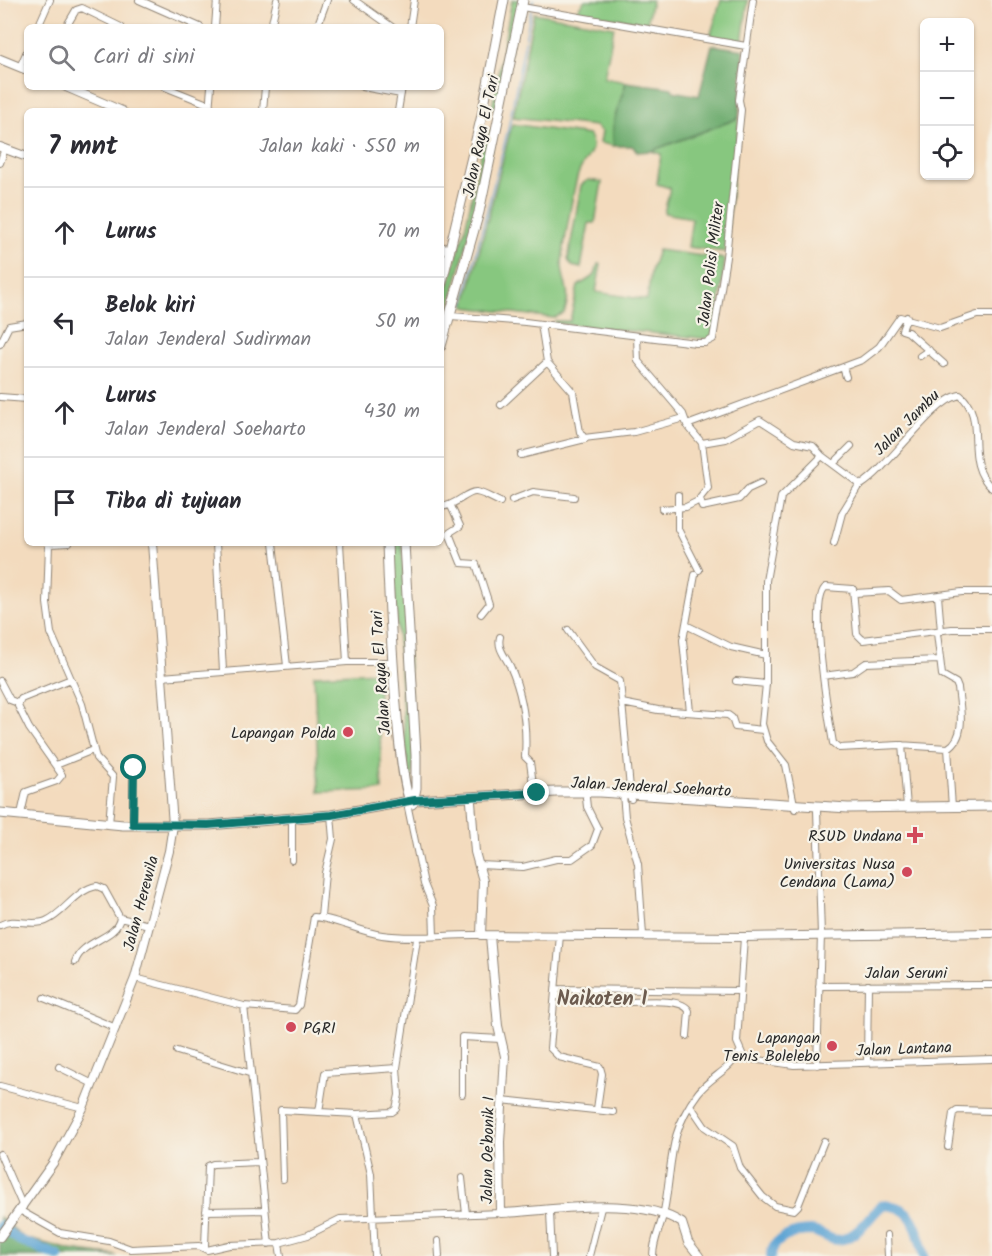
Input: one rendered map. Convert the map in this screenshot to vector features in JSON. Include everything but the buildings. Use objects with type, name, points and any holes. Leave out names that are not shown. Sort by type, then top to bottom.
[{"type":"main road","name":"Jalan Raya El Tari","points":[[446,249],[483,115],[504,0]]},
{"type":"main road","name":"Jalan Raya El Tari","points":[[444,337],[479,212],[526,6]]},
{"type":"main road","points":[[483,115],[500,119]]},
{"type":"main road","name":"Jalan Raya El Tari","points":[[387,546],[401,754],[410,803]]},
{"type":"main road","name":"Jalan Raya El Tari","points":[[404,546],[416,755],[410,803]]},
{"type":"main road","points":[[387,808],[399,791],[401,754]]},
{"type":"main road","points":[[416,755],[422,787],[429,803]]},
{"type":"main road","name":"Jalan Jenderal Soeharto","points":[[0,813],[128,825],[130,829],[173,827],[204,829],[208,825],[331,815],[410,803],[471,802],[534,796],[627,797]]},
{"type":"main road","name":"Jalan Jenderal Soeharto","points":[[429,803],[534,796],[710,801],[817,810],[846,810],[852,807]]},
{"type":"main road","name":"Jalan Jenderal Soeharto","points":[[795,807],[992,806]]},
{"type":"street","points":[[39,24],[50,0]]},
{"type":"street","points":[[139,0],[193,24]]},
{"type":"street","points":[[215,24],[217,0]]},
{"type":"street","points":[[272,24],[277,0]]},
{"type":"street","points":[[318,24],[327,0]]},
{"type":"street","points":[[354,0],[388,24]]},
{"type":"street","points":[[410,24],[414,0]]},
{"type":"street","name":"Jalan Polisi Militer","points":[[451,316],[541,324],[637,337],[705,343],[711,341],[715,334],[726,257],[746,46],[753,0]]},
{"type":"street","points":[[526,6],[746,46]]},
{"type":"street","points":[[68,24],[79,8],[114,24]]},
{"type":"street","points":[[0,59],[23,69]]},
{"type":"street","points":[[73,90],[115,108]]},
{"type":"street","points":[[171,90],[210,108],[211,90]]},
{"type":"street","points":[[263,108],[265,90]]},
{"type":"street","points":[[398,108],[401,91]]},
{"type":"street","points":[[0,163],[2,147],[24,156]]},
{"type":"street","points":[[520,455],[586,438],[634,432],[685,421],[843,367],[870,354],[889,334],[897,319],[907,317],[940,328],[977,315],[992,315]]},
{"type":"street","points":[[907,317],[905,331],[944,364]]},
{"type":"street","points":[[0,344],[9,326],[24,324]]},
{"type":"street","points":[[541,324],[547,362],[573,392],[580,432],[586,438]]},
{"type":"street","points":[[637,337],[638,361],[702,443],[708,488],[700,500],[692,505],[679,510],[662,509]]},
{"type":"street","points":[[920,356],[929,350]]},
{"type":"street","points":[[501,405],[547,362]]},
{"type":"street","points":[[843,367],[846,377]]},
{"type":"street","name":"Jalan Jambu","points":[[859,485],[873,476],[929,416],[957,395],[963,397],[973,412],[979,472],[992,488]]},
{"type":"street","points":[[0,397],[24,399]]},
{"type":"street","points":[[702,443],[724,439],[760,420],[794,442],[813,446],[822,456],[859,485],[842,513],[834,543]]},
{"type":"street","points":[[833,464],[851,446]]},
{"type":"street","points":[[795,807],[783,759],[770,745],[763,729],[766,684],[766,581],[777,508],[783,494],[822,456]]},
{"type":"street","points":[[700,500],[704,507],[739,499],[748,489],[761,483]]},
{"type":"street","points":[[444,507],[451,506],[468,494],[476,492],[500,502]]},
{"type":"street","points":[[512,500],[533,492],[574,497]]},
{"type":"street","points":[[678,495],[678,529],[697,573],[683,640],[690,712]]},
{"type":"street","points":[[451,506],[460,526],[449,533],[451,539],[461,563],[476,564],[489,604],[482,614]]},
{"type":"street","points":[[49,546],[47,603],[51,633],[82,704],[98,762],[113,777],[109,824]]},
{"type":"street","name":"Jalan Herewila","points":[[22,1209],[53,1163],[83,1108],[116,1028],[135,978],[173,827],[152,546]]},
{"type":"street","points":[[216,546],[224,671]]},
{"type":"street","points":[[273,546],[287,666]]},
{"type":"street","points":[[339,546],[347,662]]},
{"type":"street","points":[[938,596],[939,632],[938,660],[943,677],[956,682],[958,688],[960,731],[955,742],[948,748],[902,745],[839,748],[834,745],[820,657],[820,592],[826,587],[848,586],[855,593],[857,634],[860,639],[939,632],[992,629]]},
{"type":"street","points":[[855,593],[889,591],[901,600],[992,592]]},
{"type":"street","points":[[686,625],[731,647],[766,655]]},
{"type":"street","points":[[568,630],[595,667],[620,681],[627,797],[638,864],[643,935]]},
{"type":"street","points":[[500,637],[498,645],[515,678],[524,714],[528,734],[525,757],[530,762],[534,796]]},
{"type":"street","points":[[823,676],[853,672],[866,663],[938,660]]},
{"type":"street","points":[[162,677],[347,662],[394,662]]},
{"type":"street","points":[[18,703],[21,699],[71,680]]},
{"type":"street","points":[[0,681],[10,701],[18,703]]},
{"type":"street","points":[[736,681],[766,684]]},
{"type":"street","points":[[18,703],[23,719],[62,774],[61,777],[26,792],[21,814]]},
{"type":"street","points":[[622,703],[658,710],[728,715],[732,718],[735,728],[763,729]]},
{"type":"street","points":[[902,745],[907,807]]},
{"type":"street","points":[[948,748],[952,807]]},
{"type":"street","points":[[56,765],[93,750]]},
{"type":"street","points":[[128,825],[134,768]]},
{"type":"street","points":[[479,865],[523,867],[556,859],[572,859],[582,855],[592,845],[598,829],[587,807],[586,798]]},
{"type":"street","name":"Jalan Oe'bonik I","points":[[471,802],[474,842],[483,887],[486,936],[505,1056],[502,1100],[501,1213],[601,1208],[664,1212]]},
{"type":"street","points":[[410,803],[424,884],[434,906],[434,936]]},
{"type":"street","points":[[817,810],[821,934],[817,1065]]},
{"type":"street","points":[[321,917],[325,873],[333,839],[331,815]]},
{"type":"street","points":[[292,817],[292,860]]},
{"type":"street","points":[[0,925],[12,920],[47,921],[83,891],[97,886],[104,889],[120,918],[149,926]]},
{"type":"street","points":[[135,978],[244,1006],[298,1009],[312,918],[321,917],[371,933],[417,939],[434,936],[486,936],[509,933],[744,937],[992,933]]},
{"type":"street","points":[[75,962],[80,950],[115,930],[120,918]]},
{"type":"street","points":[[560,935],[550,1048],[559,1057],[600,1067],[602,1074],[597,1109]]},
{"type":"street","points":[[653,1256],[654,1241],[664,1212],[671,1151],[690,1105],[703,1087],[731,1066],[740,1052],[737,1042],[744,937]]},
{"type":"street","points":[[283,1179],[281,1110],[357,1114],[392,1112],[396,1109],[399,1095],[397,1068],[417,939]]},
{"type":"street","points":[[867,1062],[868,985]]},
{"type":"street","name":"Jalan Seruni","points":[[819,986],[992,985]]},
{"type":"street","points":[[556,991],[595,989],[740,991]]},
{"type":"street","points":[[594,1002],[595,989]]},
{"type":"street","points":[[632,990],[632,1004]]},
{"type":"street","points":[[681,1004],[682,990]]},
{"type":"street","points":[[556,991],[567,1001],[632,1004],[662,1001],[681,1004],[689,1011],[687,1036]]},
{"type":"street","points":[[44,998],[116,1028]]},
{"type":"street","points":[[244,1006],[249,1073],[269,1244]]},
{"type":"street","points":[[462,1094],[462,1037],[501,1039]]},
{"type":"street","points":[[177,1051],[249,1073]]},
{"type":"street","name":"Jalan Lantana","points":[[740,1052],[744,1058],[759,1062],[817,1065],[992,1059]]},
{"type":"street","points":[[58,1067],[93,1084]]},
{"type":"street","points":[[319,1112],[325,1073],[397,1068]]},
{"type":"street","points":[[0,1086],[83,1108]]},
{"type":"street","points":[[502,1100],[613,1112]]},
{"type":"street","points":[[690,1105],[705,1127],[733,1146],[740,1168],[756,1190],[770,1204],[786,1210],[794,1210],[798,1206],[824,1141]]},
{"type":"street","points":[[948,1148],[952,1115],[956,1111],[992,1111]]},
{"type":"street","points":[[357,1114],[371,1174],[375,1256]]},
{"type":"street","points":[[0,1154],[22,1209],[60,1233],[109,1241],[131,1249],[206,1251],[279,1243],[316,1232],[337,1219],[501,1213]]},
{"type":"street","points":[[206,1251],[208,1166],[259,1162]]},
{"type":"street","points":[[462,1178],[466,1214]]},
{"type":"street","points":[[589,1256],[601,1208]]},
{"type":"street","points":[[2,1234],[14,1222],[22,1209]]},
{"type":"street","points":[[206,1211],[264,1210]]},
{"type":"street","points":[[550,1212],[552,1256]]},
{"type":"street","points":[[664,1212],[682,1223],[688,1242],[699,1256]]},
{"type":"street","points":[[887,1235],[888,1256]]},
{"type":"street","points":[[438,1241],[439,1256]]},
{"type":"street","points":[[279,1243],[280,1256]]},
{"type":"green space","points":[[512,0],[521,0],[497,110],[492,107]]},
{"type":"green space","points":[[585,0],[652,0],[647,23],[575,12]]},
{"type":"green space","points":[[721,0],[748,0],[742,43],[710,37]]},
{"type":"green space","points":[[534,13],[614,27],[604,78],[626,82],[614,122],[614,146],[600,143],[602,132],[595,126],[513,117]]},
{"type":"green space","points":[[712,45],[744,50],[739,118],[651,151],[638,152],[632,146],[614,146],[614,122],[626,82],[672,88],[673,91],[699,96]]},
{"type":"green space","points":[[739,118],[725,252],[688,247],[692,218],[664,213],[670,188],[657,184],[661,154],[651,151]]},
{"type":"green space","points":[[512,124],[589,135],[591,141],[590,154],[577,179],[564,245],[562,271],[567,292],[566,305],[564,313],[554,318],[465,307]]},
{"type":"green space","points":[[491,129],[495,133],[444,329],[444,301],[465,229],[483,145]]},
{"type":"green space","points":[[588,180],[602,182],[595,223],[589,223],[581,268],[572,266],[568,260],[581,185]]},
{"type":"green space","points":[[658,250],[725,259],[716,331],[710,339],[554,323],[555,321],[570,321],[578,286],[595,275],[598,264],[601,264],[596,292],[647,300],[651,271]]},
{"type":"green space","points":[[391,546],[402,546],[414,758],[411,790],[405,741]]},
{"type":"green space","name":"Lapangan Polda","points":[[378,672],[382,790],[319,792],[314,675]]},
{"type":"green space","points":[[0,1217],[24,1238],[71,1250],[117,1256],[0,1256]]},
{"type":"waterway","points":[[532,5],[533,0]]},
{"type":"waterway","points":[[463,304],[508,130],[531,10]]},
{"type":"waterway","points":[[771,1256],[775,1244],[798,1232],[811,1231],[834,1240],[849,1237],[882,1205],[902,1209],[913,1220],[924,1256]]},
{"type":"waterway","points":[[0,1226],[19,1240],[58,1256]]},
{"type":"place","name":"Lapangan Polda","points":[[348,732]]},
{"type":"place","name":"RSUD Undana","points":[[915,835]]},
{"type":"place","name":"Universitas Nusa Cendana (Lama)","points":[[907,872]]},
{"type":"place","name":"PGRI","points":[[291,1027]]},
{"type":"place","name":"Lapangan Tenis Bolelebo","points":[[832,1046]]},
{"type":"district","name":"Naikoten I","points":[[602,998]]},
{"type":"route","points":[[134,768],[133,824],[205,823],[208,825],[331,815],[415,800],[537,793]]}]
